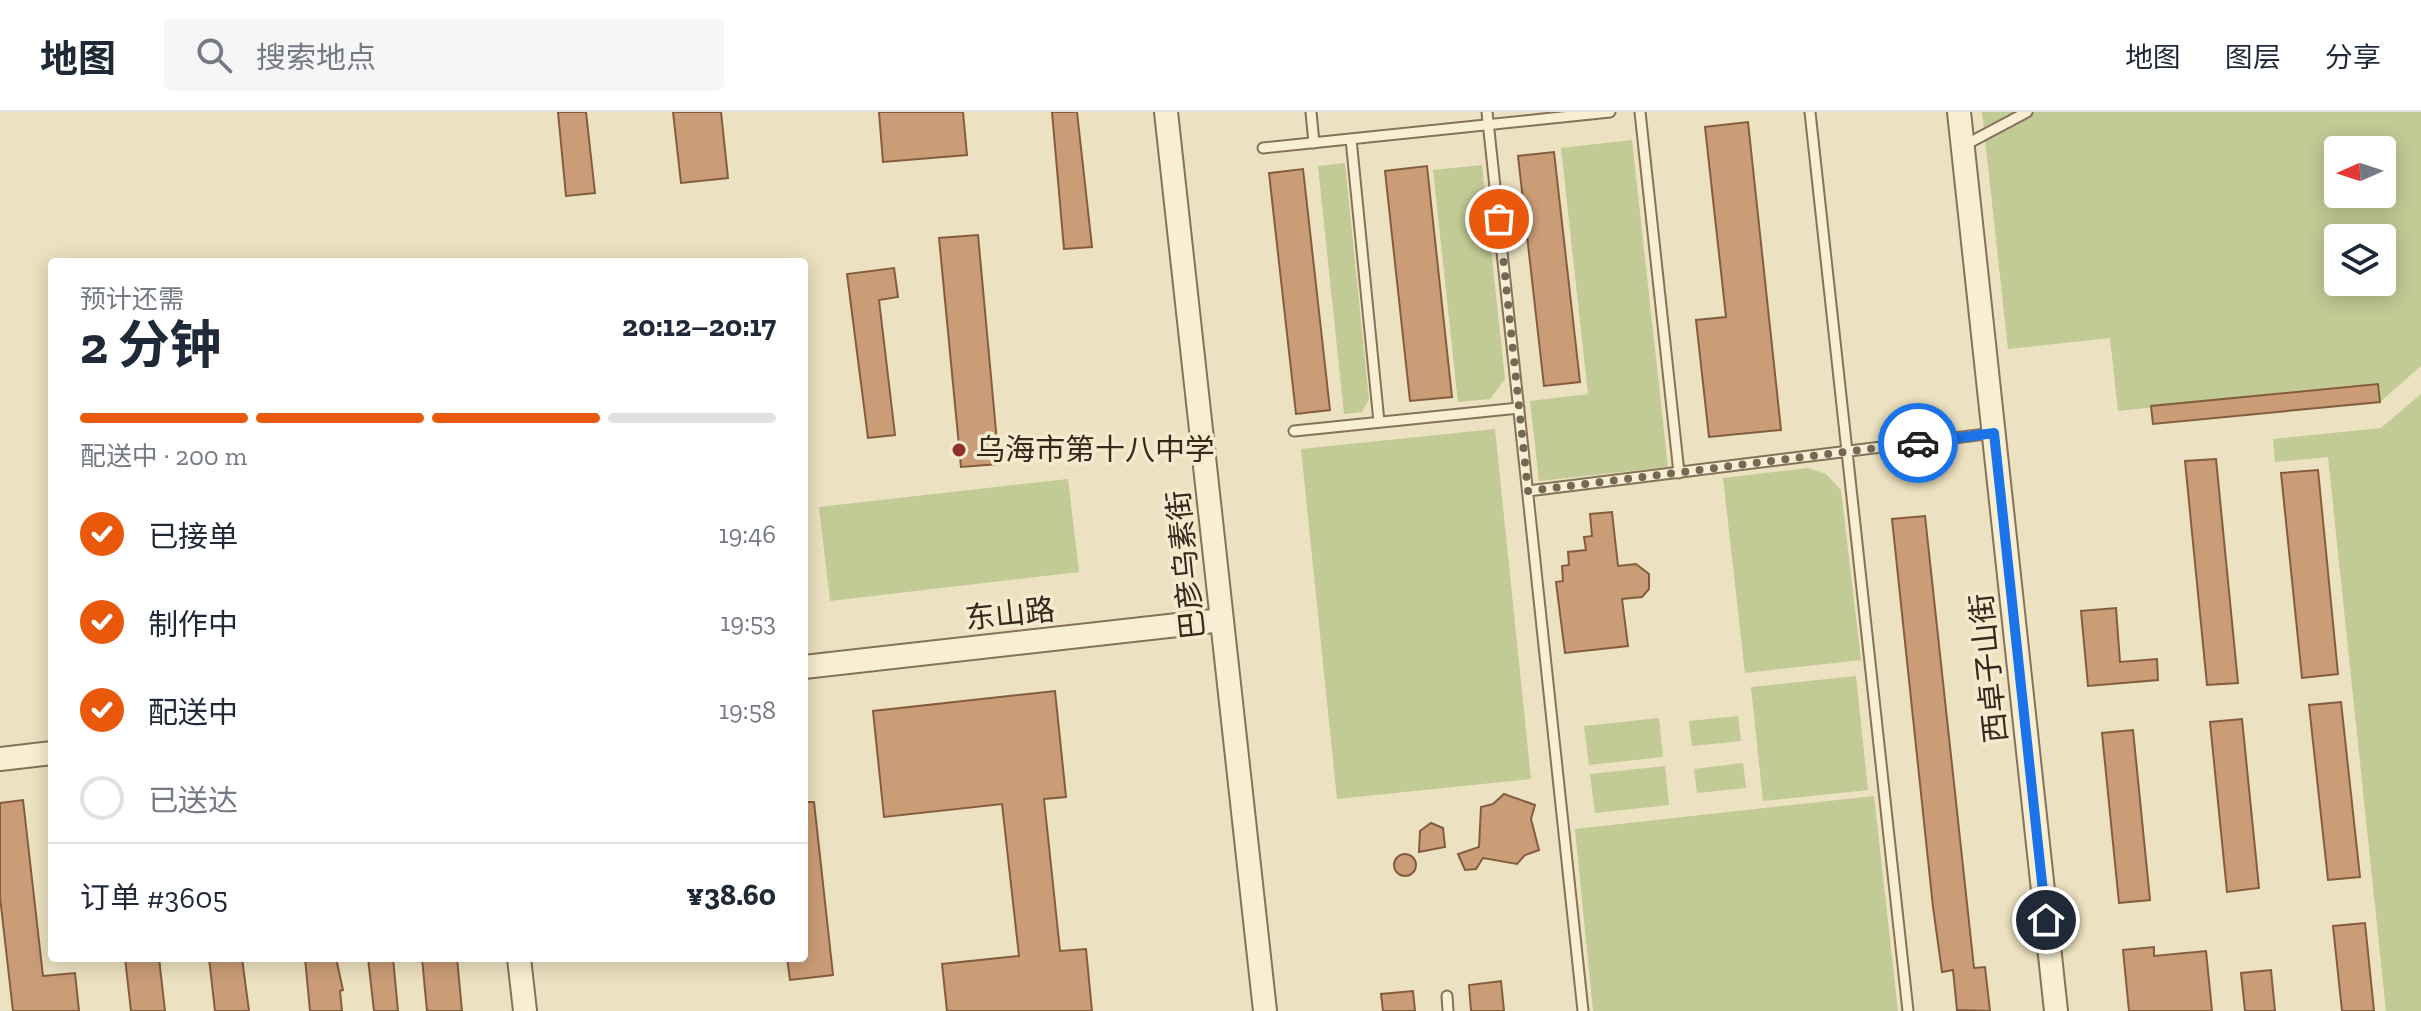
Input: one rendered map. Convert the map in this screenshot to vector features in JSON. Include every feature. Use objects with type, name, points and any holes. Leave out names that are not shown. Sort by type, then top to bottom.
[{"type":"street","name":"巴彦乌素街","points":[[1166,112],[1265,1011]]},
{"type":"street","name":"巴彦乌素街","points":[[1179,112],[1277,1011]]},
{"type":"street","name":"西卓子山街","points":[[1959,112],[2056,1011]]},
{"type":"street","name":"东山路","points":[[808,667],[1222,620]]},
{"type":"street","points":[[0,759],[48,753]]},
{"type":"street","points":[[519,962],[525,1011]]},
{"type":"lane","points":[[1311,112],[1314,143]]},
{"type":"lane","points":[[1487,112],[1583,1011]]},
{"type":"lane","points":[[1263,148],[1610,112]]},
{"type":"lane","points":[[1640,112],[1679,473]]},
{"type":"lane","points":[[1810,112],[1908,1011]]},
{"type":"lane","points":[[1962,146],[2027,112]]},
{"type":"lane","points":[[1351,139],[1379,422]]},
{"type":"lane","points":[[1294,431],[1519,408]]},
{"type":"lane","points":[[1528,491],[1994,433]]},
{"type":"lane","points":[[1447,996],[1448,1011]]},
{"type":"green space","points":[[1982,112],[2421,112],[2421,366],[2380,402],[2377,384],[2118,411],[2110,338],[2008,349]]},
{"type":"green space","points":[[1632,140],[1668,467],[1539,481],[1530,401],[1588,394],[1561,148]]},
{"type":"green space","points":[[1345,163],[1369,399],[1362,412],[1344,414],[1318,166]]},
{"type":"green space","points":[[1482,165],[1505,379],[1490,399],[1458,402],[1433,170]]},
{"type":"green space","points":[[2421,394],[2421,1011],[2386,1011],[2328,457],[2275,462],[2273,439],[2381,428]]},
{"type":"green space","points":[[1495,429],[1531,779],[1337,799],[1301,449]]},
{"type":"green space","points":[[1808,468],[1826,474],[1841,490],[1861,660],[1745,673],[1723,478]]},
{"type":"green space","points":[[1068,479],[1079,572],[830,601],[819,507]]},
{"type":"green space","points":[[1856,676],[1868,790],[1763,801],[1751,687]]},
{"type":"green space","points":[[1738,716],[1741,741],[1692,746],[1689,721]]},
{"type":"green space","points":[[1659,718],[1663,757],[1589,765],[1584,726]]},
{"type":"green space","points":[[1743,763],[1746,788],[1697,793],[1694,769]]},
{"type":"green space","points":[[1665,766],[1669,805],[1595,813],[1590,774]]},
{"type":"green space","points":[[1874,796],[1898,1011],[1593,1011],[1575,829]]},
{"type":"building","points":[[558,112],[586,112],[595,193],[566,196]]},
{"type":"building","points":[[673,112],[721,112],[728,178],[681,183]]},
{"type":"building","points":[[879,112],[963,112],[967,155],[883,162]]},
{"type":"building","points":[[1052,112],[1077,112],[1092,247],[1064,249]]},
{"type":"building","points":[[1748,122],[1781,430],[1709,437],[1696,320],[1726,317],[1705,127]]},
{"type":"building","points":[[1554,152],[1580,382],[1544,386],[1518,156]]},
{"type":"building","points":[[1427,166],[1452,397],[1410,401],[1385,171]]},
{"type":"building","points":[[1303,169],[1330,410],[1296,414],[1269,173]]},
{"type":"building","points":[[978,235],[999,464],[961,467],[939,238]]},
{"type":"building","points":[[894,268],[898,297],[879,300],[895,435],[868,438],[847,274]]},
{"type":"building","points":[[2378,384],[2380,402],[2153,424],[2151,406]]},
{"type":"building","points":[[2216,459],[2238,683],[2207,685],[2185,461]]},
{"type":"building","points":[[2318,470],[2338,674],[2302,678],[2281,473]]},
{"type":"building","points":[[1612,512],[1618,566],[1636,564],[1649,574],[1649,589],[1642,597],[1622,599],[1628,646],[1565,653],[1556,582],[1563,581],[1562,566],[1569,565],[1568,552],[1586,550],[1584,537],[1592,536],[1590,514]]},
{"type":"building","points":[[1925,516],[1974,968],[1985,967],[1990,1011],[1957,1010],[1953,970],[1942,972],[1933,907],[1892,519]]},
{"type":"building","points":[[2116,608],[2120,662],[2157,659],[2158,680],[2088,686],[2081,611]]},
{"type":"building","points":[[1055,691],[1066,797],[1044,799],[1060,951],[1086,949],[1092,1011],[947,1011],[942,964],[1019,956],[1002,804],[884,817],[873,711]]},
{"type":"building","points":[[2341,702],[2360,877],[2328,880],[2309,705]]},
{"type":"building","points":[[2242,719],[2259,888],[2227,892],[2210,722]]},
{"type":"building","points":[[2133,730],[2150,900],[2119,903],[2102,733]]},
{"type":"building","points":[[1504,794],[1535,805],[1531,819],[1539,850],[1525,855],[1517,864],[1483,858],[1476,869],[1465,870],[1458,854],[1479,847],[1481,807],[1493,804]]},
{"type":"building","points":[[23,800],[43,976],[75,973],[79,1011],[13,1011],[0,897],[0,803]]},
{"type":"building","points":[[808,802],[814,802],[833,975],[790,980],[788,962],[808,962]]},
{"type":"building","points":[[1431,823],[1443,828],[1445,847],[1419,852],[1420,831]]},
{"type":"building","points":[[1405,854],[1413,857],[1416,865],[1413,873],[1405,876],[1397,873],[1394,865],[1397,857]]},
{"type":"building","points":[[2365,923],[2374,1011],[2342,1011],[2333,926]]},
{"type":"building","points":[[2154,947],[2154,956],[2206,951],[2212,1011],[2129,1011],[2123,950]]},
{"type":"building","points":[[125,962],[159,962],[165,1011],[131,1011]]},
{"type":"building","points":[[209,962],[243,962],[249,1011],[215,1011]]},
{"type":"building","points":[[305,962],[337,962],[343,990],[340,991],[342,1011],[310,1011]]},
{"type":"building","points":[[368,962],[393,962],[398,1011],[374,1011]]},
{"type":"building","points":[[422,962],[457,962],[462,1011],[427,1011]]},
{"type":"building","points":[[2271,970],[2275,1011],[2245,1011],[2241,973]]},
{"type":"building","points":[[1501,981],[1504,1011],[1471,1011],[1469,985]]},
{"type":"building","points":[[1413,991],[1415,1011],[1383,1011],[1381,994]]},
{"type":"way so far","points":[[1499,219],[1528,491],[1918,443]]},
{"type":"place","name":"乌海市第十八中学","points":[[959,450]]},
{"type":"route","points":[[1918,443],[1994,433],[2046,920]]}]
